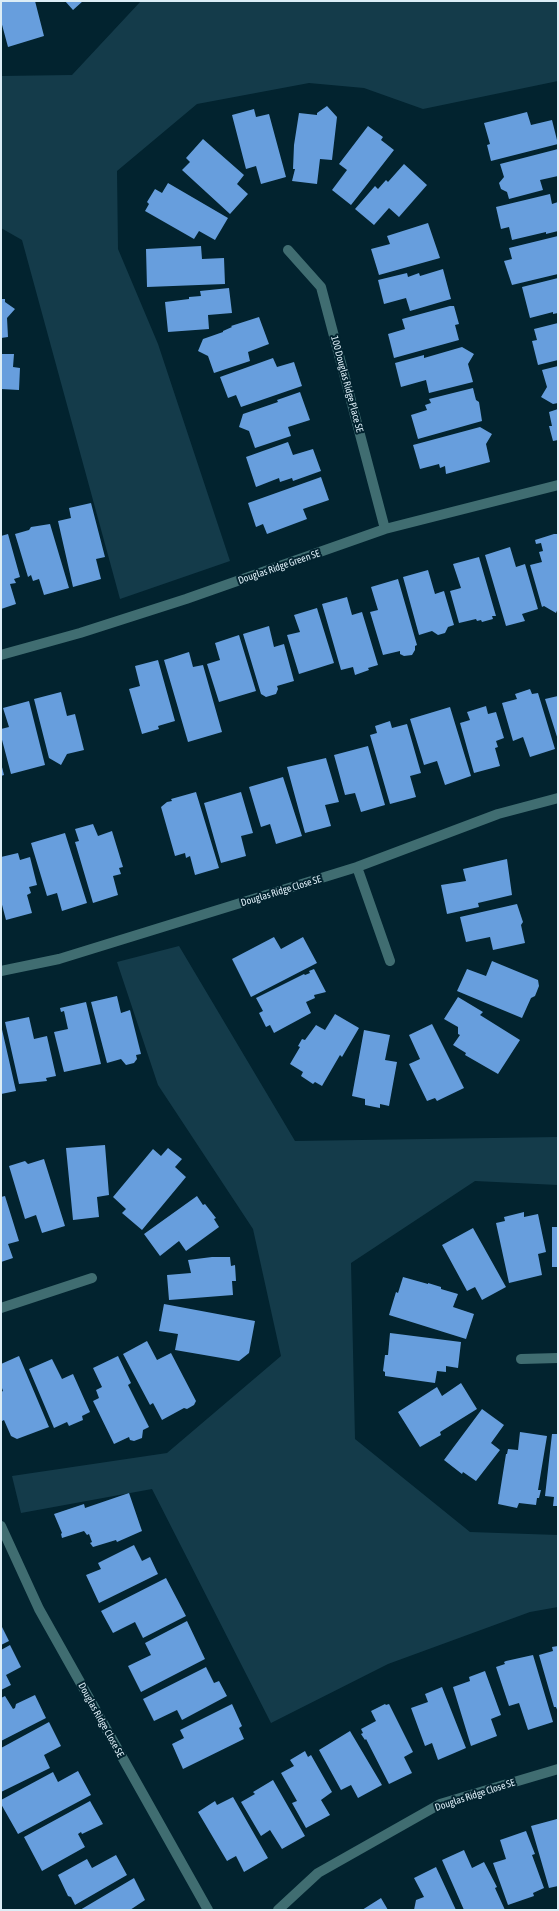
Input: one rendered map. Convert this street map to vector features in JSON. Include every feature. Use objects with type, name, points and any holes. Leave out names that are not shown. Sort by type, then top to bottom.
[{"type":"street","name":"100 Douglas Ridge Place SE","points":[[288,250],[321,287],[386,529]]},
{"type":"street","name":"Douglas Ridge Green SE","points":[[1,655],[80,633],[172,604],[386,529],[558,485]]},
{"type":"street","name":"Douglas Ridge Close SE","points":[[1,971],[59,959],[357,867],[498,814],[558,798]]},
{"type":"street","points":[[357,867],[390,961]]},
{"type":"street","points":[[1,1308],[92,1278]]},
{"type":"street","points":[[521,1359],[558,1358]]},
{"type":"street","name":"Douglas Ridge Close SE","points":[[1,1526],[39,1609],[208,1910]]},
{"type":"street","name":"Douglas Ridge Close SE","points":[[278,1910],[318,1874],[440,1804],[558,1769]]},
{"type":"shaded area","points":[[141,1],[558,1],[558,81],[423,109],[364,88],[309,83],[197,104],[117,171],[118,249],[158,344],[230,561],[120,599],[22,240],[1,228],[1,76],[72,75]]},
{"type":"shaded area","points":[[179,946],[295,1141],[558,1137],[558,1185],[475,1181],[351,1263],[355,1439],[470,1532],[558,1535],[558,1607],[530,1612],[388,1664],[271,1723],[152,1489],[21,1513],[12,1476],[167,1453],[281,1356],[253,1229],[158,1085],[117,962]]},
{"type":"building","points":[[1,1],[35,1],[44,36],[8,47],[1,21]]},
{"type":"building","points":[[65,1],[83,1],[73,10]]},
{"type":"building","points":[[327,106],[337,117],[332,160],[320,159],[317,184],[292,181],[295,169],[293,169],[294,145],[299,113],[317,115],[317,113]]},
{"type":"building","points":[[254,109],[256,117],[269,114],[286,177],[261,184],[256,166],[246,169],[232,115]]},
{"type":"building","points":[[527,112],[531,125],[552,120],[558,144],[491,161],[487,145],[490,144],[484,123]]},
{"type":"building","points":[[368,126],[383,137],[381,140],[394,150],[351,205],[332,190],[347,170],[339,164]]},
{"type":"building","points":[[203,139],[244,175],[237,184],[248,194],[230,214],[182,170],[190,162],[186,158]]},
{"type":"building","points":[[558,149],[558,176],[540,180],[543,190],[509,199],[507,192],[501,189],[499,183],[504,177],[500,164]]},
{"type":"building","points":[[404,164],[427,185],[399,217],[389,208],[374,225],[355,209],[375,186],[378,189],[386,180],[388,182]]},
{"type":"building","points":[[168,183],[228,218],[215,240],[199,231],[194,239],[145,211],[149,204],[147,202],[155,189],[162,193]]},
{"type":"building","points":[[550,194],[552,204],[558,202],[558,231],[546,234],[546,232],[512,240],[509,227],[501,229],[496,207]]},
{"type":"building","points":[[428,223],[440,258],[379,275],[371,249],[390,244],[387,236]]},
{"type":"building","points":[[558,236],[558,274],[512,285],[504,261],[512,259],[509,248]]},
{"type":"building","points":[[201,246],[202,259],[224,258],[225,284],[147,287],[146,249]]},
{"type":"building","points":[[443,269],[451,299],[410,311],[406,298],[384,304],[378,280],[407,273],[408,277],[419,273],[420,276]]},
{"type":"building","points":[[558,278],[558,313],[553,314],[553,312],[530,318],[522,287]]},
{"type":"building","points":[[229,288],[232,313],[208,315],[209,329],[168,332],[165,302],[201,296],[200,291]]},
{"type":"building","points":[[1,299],[5,299],[5,302],[15,309],[7,318],[8,337],[1,338]]},
{"type":"building","points":[[454,306],[459,324],[455,325],[459,340],[394,358],[388,334],[405,329],[402,319]]},
{"type":"building","points":[[259,317],[269,344],[248,352],[250,361],[214,373],[208,356],[198,351],[203,339],[223,332],[232,327],[231,326]]},
{"type":"building","points":[[558,323],[558,360],[538,365],[532,341],[537,340],[534,329]]},
{"type":"building","points":[[462,347],[474,354],[468,364],[473,382],[429,393],[426,380],[401,387],[395,363],[424,355],[424,358]]},
{"type":"building","points":[[1,354],[14,354],[13,367],[20,368],[19,390],[1,389]]},
{"type":"building","points":[[273,358],[277,367],[294,362],[302,386],[241,407],[236,395],[228,398],[220,377]]},
{"type":"building","points":[[558,366],[558,403],[553,404],[541,397],[547,387],[542,370]]},
{"type":"building","points":[[473,388],[476,400],[479,402],[482,421],[418,439],[411,415],[427,410],[425,405],[431,403],[429,399]]},
{"type":"building","points":[[300,392],[310,420],[288,427],[291,436],[255,448],[249,431],[239,427],[243,414],[278,402],[277,400]]},
{"type":"building","points":[[558,409],[558,440],[553,441],[549,426],[552,426],[549,412]]},
{"type":"building","points":[[480,427],[492,434],[486,444],[490,462],[446,474],[445,466],[440,468],[439,464],[420,469],[413,445]]},
{"type":"building","points":[[288,442],[293,455],[313,449],[321,471],[293,481],[292,478],[280,482],[279,478],[256,487],[246,457]]},
{"type":"building","points":[[321,477],[329,500],[303,509],[307,519],[267,534],[263,524],[256,527],[248,503]]},
{"type":"building","points":[[91,503],[105,557],[96,559],[101,579],[73,587],[58,521],[71,518],[69,508]]},
{"type":"building","points":[[50,524],[69,588],[44,595],[39,579],[33,581],[31,575],[28,577],[15,534],[29,530],[31,527]]},
{"type":"building","points":[[8,534],[20,577],[14,579],[16,583],[10,584],[16,604],[1,609],[1,536]]},
{"type":"building","points":[[558,534],[558,608],[556,613],[544,606],[542,607],[530,565],[542,562],[539,552],[543,551],[541,543],[536,544],[535,540]]},
{"type":"building","points":[[510,547],[516,567],[525,564],[538,609],[522,614],[525,621],[506,626],[485,555]]},
{"type":"building","points":[[479,557],[496,616],[492,616],[493,619],[482,622],[481,620],[477,621],[476,619],[459,623],[450,591],[461,588],[453,564]]},
{"type":"building","points":[[428,570],[435,594],[444,591],[454,625],[448,627],[445,633],[438,635],[432,631],[419,635],[403,577]]},
{"type":"building","points":[[398,579],[417,645],[415,646],[415,650],[412,655],[404,656],[400,654],[400,651],[383,655],[370,612],[378,610],[371,587]]},
{"type":"building","points":[[347,597],[352,615],[362,612],[378,665],[368,668],[369,670],[355,675],[353,667],[341,670],[322,604]]},
{"type":"building","points":[[317,608],[334,663],[299,674],[287,635],[300,632],[294,615]]},
{"type":"building","points":[[269,626],[274,647],[284,644],[294,681],[277,686],[278,689],[276,694],[266,697],[261,694],[243,634]]},
{"type":"building","points":[[239,635],[256,691],[219,702],[207,664],[220,660],[215,643]]},
{"type":"building","points":[[189,652],[193,667],[203,665],[222,732],[188,742],[164,660]]},
{"type":"building","points":[[158,660],[175,721],[158,726],[159,729],[142,734],[129,689],[140,686],[135,666]]},
{"type":"building","points":[[530,689],[532,694],[538,693],[555,749],[530,757],[523,737],[513,741],[502,703],[517,699],[515,694]]},
{"type":"building","points":[[61,692],[67,716],[75,714],[84,750],[67,754],[61,765],[49,758],[34,699]]},
{"type":"building","points":[[558,696],[558,740],[545,699]]},
{"type":"building","points":[[29,701],[45,765],[11,774],[1,736],[1,729],[9,727],[3,708]]},
{"type":"building","points":[[486,706],[488,714],[496,712],[504,738],[496,741],[498,747],[495,748],[500,766],[474,773],[460,723],[470,720],[467,712]]},
{"type":"building","points":[[450,707],[471,776],[445,785],[437,761],[424,765],[410,719]]},
{"type":"building","points":[[390,721],[392,728],[407,724],[421,773],[410,776],[416,797],[390,804],[370,735],[377,733],[375,726]]},
{"type":"building","points":[[368,746],[385,805],[361,812],[355,793],[345,795],[334,755]]},
{"type":"building","points":[[326,758],[339,802],[325,805],[331,826],[305,833],[287,767]]},
{"type":"building","points":[[1,763],[4,775],[1,776]]},
{"type":"building","points":[[283,777],[302,836],[276,844],[270,824],[261,827],[249,787]]},
{"type":"building","points":[[196,792],[219,868],[195,875],[190,856],[186,858],[185,853],[175,856],[161,807],[167,802],[172,801],[171,799]]},
{"type":"building","points":[[241,792],[253,833],[241,836],[246,856],[221,863],[204,803]]},
{"type":"building","points":[[93,824],[98,836],[112,831],[123,867],[119,868],[121,874],[113,876],[118,895],[93,903],[75,842],[79,841],[75,829]]},
{"type":"building","points":[[65,833],[87,903],[62,911],[57,893],[47,896],[31,843]]},
{"type":"building","points":[[18,853],[20,860],[30,857],[37,885],[29,887],[31,893],[27,895],[32,913],[6,920],[1,901],[1,857]]},
{"type":"building","points":[[507,859],[512,895],[478,903],[479,907],[447,914],[441,885],[466,881],[463,869]]},
{"type":"building","points":[[517,904],[523,922],[521,925],[525,943],[493,950],[490,937],[466,942],[460,917]]},
{"type":"building","points":[[274,937],[281,949],[303,937],[317,963],[251,997],[232,959]]},
{"type":"building","points":[[492,961],[538,980],[539,986],[535,996],[531,998],[522,1018],[457,991],[467,969],[486,976]]},
{"type":"building","points":[[314,969],[326,992],[314,995],[315,998],[306,1002],[311,1013],[274,1033],[270,1025],[266,1027],[259,1013],[263,1011],[256,998],[304,974],[310,973],[309,971]]},
{"type":"building","points":[[117,996],[121,1013],[130,1010],[141,1054],[136,1055],[137,1059],[134,1063],[126,1065],[121,1059],[107,1063],[91,1002]]},
{"type":"building","points":[[458,997],[483,1012],[480,1015],[520,1040],[498,1074],[465,1055],[466,1053],[453,1045],[460,1035],[458,1034],[458,1027],[444,1019]]},
{"type":"building","points":[[86,1002],[101,1064],[64,1072],[54,1032],[68,1029],[64,1011],[61,1012],[60,1008]]},
{"type":"building","points":[[335,1014],[359,1028],[342,1057],[340,1055],[322,1086],[315,1082],[313,1084],[301,1076],[303,1072],[290,1064],[300,1047],[298,1046],[302,1039],[305,1040],[316,1025],[325,1030]]},
{"type":"building","points":[[29,1017],[34,1039],[47,1036],[56,1076],[46,1078],[47,1081],[19,1084],[5,1022]]},
{"type":"building","points":[[432,1024],[464,1088],[437,1101],[435,1098],[427,1101],[409,1064],[420,1059],[409,1035]]},
{"type":"building","points":[[1,1025],[16,1091],[1,1094]]},
{"type":"building","points":[[364,1030],[390,1035],[385,1060],[397,1062],[389,1106],[380,1104],[380,1108],[365,1105],[365,1099],[352,1096]]},
{"type":"building","points":[[105,1145],[109,1195],[97,1197],[99,1217],[73,1220],[66,1148]]},
{"type":"building","points":[[168,1148],[182,1159],[175,1167],[186,1177],[142,1230],[122,1213],[126,1209],[113,1197],[153,1149],[161,1156]]},
{"type":"building","points":[[44,1159],[65,1226],[42,1233],[36,1215],[25,1219],[9,1166],[25,1161],[28,1164]]},
{"type":"building","points":[[5,1196],[19,1241],[8,1244],[13,1258],[1,1262],[1,1197]]},
{"type":"building","points":[[197,1196],[203,1205],[205,1204],[216,1218],[214,1219],[219,1227],[186,1251],[179,1241],[160,1256],[144,1234]]},
{"type":"building","points":[[524,1212],[524,1217],[538,1214],[546,1252],[538,1254],[542,1275],[509,1283],[496,1223],[505,1221],[504,1217]]},
{"type":"building","points":[[552,1227],[558,1227],[558,1267],[552,1267]]},
{"type":"building","points":[[473,1228],[506,1287],[482,1300],[475,1287],[467,1291],[442,1245]]},
{"type":"building","points":[[212,1257],[230,1257],[231,1266],[235,1265],[236,1281],[232,1281],[233,1295],[169,1300],[167,1275],[191,1273],[188,1260]]},
{"type":"building","points":[[403,1277],[441,1287],[441,1289],[458,1294],[453,1307],[474,1314],[466,1339],[389,1315],[396,1292],[398,1293]]},
{"type":"building","points":[[164,1304],[255,1321],[249,1353],[239,1361],[175,1350],[178,1334],[159,1331]]},
{"type":"building","points":[[390,1333],[461,1342],[458,1368],[446,1366],[446,1372],[437,1371],[435,1383],[385,1376],[385,1372],[383,1371],[385,1355],[388,1355]]},
{"type":"building","points":[[147,1341],[157,1360],[171,1353],[196,1401],[194,1405],[187,1409],[184,1408],[162,1420],[153,1403],[150,1405],[123,1354]]},
{"type":"building","points":[[19,1356],[49,1427],[17,1439],[11,1436],[4,1420],[2,1421],[1,1418],[1,1392],[3,1391],[1,1385],[1,1364]]},
{"type":"building","points":[[118,1356],[131,1383],[128,1385],[149,1427],[143,1430],[142,1438],[134,1441],[130,1440],[129,1437],[114,1444],[93,1401],[99,1398],[96,1390],[102,1387],[93,1368]]},
{"type":"building","points":[[52,1359],[62,1379],[73,1374],[90,1412],[82,1416],[83,1420],[69,1426],[67,1422],[54,1428],[29,1369]]},
{"type":"building","points":[[461,1383],[477,1409],[440,1432],[441,1435],[420,1447],[398,1412],[437,1387],[442,1396]]},
{"type":"building","points":[[482,1409],[504,1425],[491,1443],[500,1450],[476,1481],[463,1472],[462,1474],[444,1460]]},
{"type":"building","points":[[520,1432],[547,1436],[538,1490],[541,1490],[539,1498],[537,1498],[536,1505],[519,1503],[517,1508],[498,1504],[506,1454],[508,1449],[518,1450]]},
{"type":"building","points":[[552,1434],[558,1434],[558,1506],[553,1506],[554,1497],[545,1496]]},
{"type":"building","points":[[129,1493],[142,1531],[117,1542],[116,1540],[93,1547],[90,1543],[92,1542],[89,1534],[87,1535],[84,1531],[62,1538],[62,1533],[54,1514],[84,1504],[85,1508]]},
{"type":"building","points":[[134,1545],[142,1561],[150,1557],[158,1574],[99,1603],[86,1575],[101,1569],[98,1563]]},
{"type":"building","points":[[166,1578],[186,1616],[143,1638],[135,1622],[113,1633],[101,1611]]},
{"type":"building","points":[[187,1621],[205,1659],[141,1692],[128,1666],[151,1655],[145,1643]]},
{"type":"building","points":[[1,1625],[9,1641],[1,1645]]},
{"type":"building","points":[[10,1645],[21,1667],[6,1675],[11,1685],[1,1690],[1,1650]]},
{"type":"building","points":[[558,1646],[558,1712],[556,1707],[554,1707],[539,1655],[553,1651],[552,1647]]},
{"type":"building","points":[[533,1655],[553,1722],[528,1730],[519,1703],[509,1706],[496,1667],[505,1664],[504,1662],[506,1661]]},
{"type":"building","points":[[206,1667],[214,1683],[219,1681],[227,1696],[182,1720],[177,1710],[154,1721],[143,1699]]},
{"type":"building","points":[[485,1671],[501,1715],[491,1719],[497,1736],[471,1746],[453,1687],[470,1681],[469,1677]]},
{"type":"building","points":[[442,1687],[466,1748],[438,1760],[432,1743],[425,1746],[411,1708],[428,1702],[425,1694]]},
{"type":"building","points":[[35,1695],[46,1718],[1,1741],[1,1698],[5,1696],[13,1709],[15,1708],[16,1704]]},
{"type":"building","points":[[232,1704],[242,1726],[239,1728],[244,1739],[183,1769],[172,1744],[184,1738],[180,1730]]},
{"type":"building","points":[[385,1704],[389,1704],[413,1752],[404,1757],[412,1773],[389,1784],[366,1739],[365,1740],[361,1734],[363,1733],[361,1729],[376,1721],[371,1711]]},
{"type":"building","points":[[49,1722],[61,1746],[44,1755],[50,1768],[1,1792],[1,1748]]},
{"type":"building","points":[[350,1731],[382,1785],[358,1798],[351,1785],[341,1790],[319,1750]]},
{"type":"building","points":[[305,1751],[308,1757],[311,1755],[332,1792],[321,1800],[330,1815],[306,1828],[292,1803],[297,1801],[281,1773],[294,1766],[290,1760]]},
{"type":"building","points":[[78,1771],[91,1795],[18,1834],[1,1804],[1,1800],[53,1772],[58,1782]]},
{"type":"building","points":[[273,1780],[305,1836],[282,1849],[270,1830],[261,1836],[241,1802],[255,1794],[253,1792]]},
{"type":"building","points":[[233,1797],[268,1858],[244,1872],[236,1856],[227,1861],[198,1812],[215,1801],[217,1805]]},
{"type":"building","points":[[90,1801],[103,1824],[82,1834],[81,1832],[78,1834],[85,1847],[42,1871],[24,1837]]},
{"type":"building","points":[[557,1819],[558,1886],[549,1888],[531,1826]]},
{"type":"building","points":[[526,1831],[535,1854],[532,1855],[544,1888],[533,1893],[534,1896],[508,1905],[493,1863],[506,1859],[500,1840]]},
{"type":"building","points":[[464,1850],[472,1868],[484,1862],[497,1887],[495,1888],[505,1910],[464,1910],[442,1860]]},
{"type":"building","points":[[116,1855],[127,1875],[75,1905],[71,1897],[68,1896],[58,1875],[87,1859],[92,1868]]},
{"type":"building","points":[[436,1867],[456,1910],[414,1910],[416,1900],[424,1897],[414,1878]]},
{"type":"building","points":[[134,1878],[145,1900],[130,1910],[80,1910]]},
{"type":"building","points":[[381,1898],[388,1910],[362,1910]]}]
